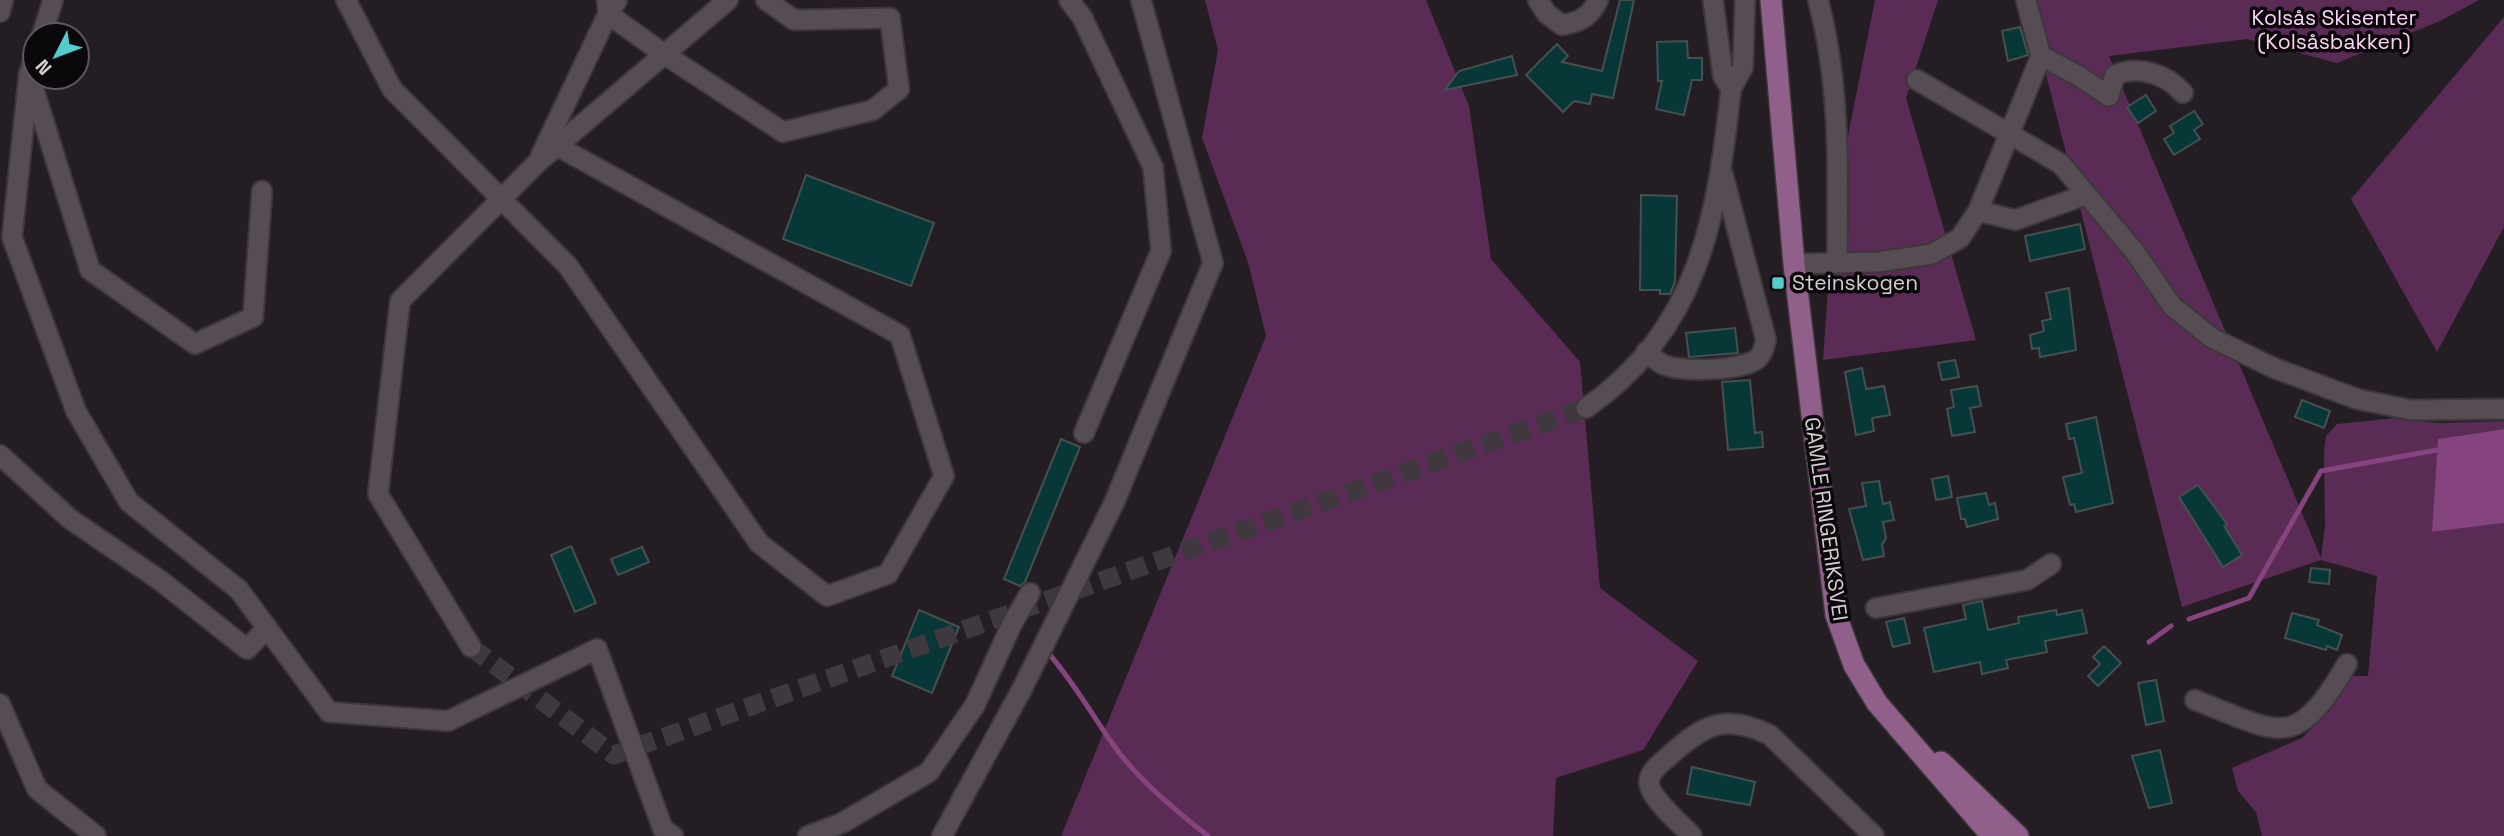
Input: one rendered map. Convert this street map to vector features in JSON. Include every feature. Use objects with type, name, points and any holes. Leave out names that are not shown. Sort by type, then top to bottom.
[{"type":"main road","name":"GAMLE RINGERIKSVEI","points":[[1771,0],[1794,264],[1826,551],[1836,615],[1866,686],[1891,720],[1921,750],[1943,764],[2018,836]]},
{"type":"main road","name":"GAMLE RINGERIKSVEI","points":[[1921,750],[1935,774],[1992,836]]},
{"type":"street","points":[[0,12],[3,0]]},
{"type":"street","points":[[46,21],[53,0]]},
{"type":"street","points":[[346,0],[392,89],[503,197],[568,266],[759,543],[827,596],[888,574],[944,475],[900,335],[557,146]]},
{"type":"street","points":[[471,647],[378,494],[400,301],[538,162],[728,0]]},
{"type":"street","points":[[538,162],[611,5],[664,54],[783,132],[873,110],[899,89],[890,18],[794,20],[766,0]]},
{"type":"street","points":[[1069,0],[1082,17],[1153,167],[1161,251],[1084,433]]},
{"type":"street","points":[[942,836],[1022,689],[1114,503],[1213,263],[1140,0]]},
{"type":"street","points":[[1538,0],[1547,14],[1562,25],[1578,22],[1593,12],[1598,0]]},
{"type":"street","points":[[1713,0],[1723,76],[1731,89]]},
{"type":"street","points":[[1586,408],[1610,391],[1646,352],[1690,286],[1722,171],[1731,89],[1743,67],[1745,0]]},
{"type":"street","points":[[1818,0],[1826,30],[1838,136],[1837,263]]},
{"type":"street","points":[[1794,264],[1837,263],[1932,254],[1960,238],[1978,211],[2041,56],[2026,0]]},
{"type":"street","points":[[2041,56],[2109,96],[2115,75],[2136,70],[2170,80],[2183,93]]},
{"type":"street","points":[[1917,80],[2061,164],[2134,251],[2172,306],[2212,338],[2274,368],[2357,400],[2411,410],[2504,409]]},
{"type":"street","points":[[12,237],[29,91]]},
{"type":"street","points":[[39,91],[89,270],[195,344],[253,317],[262,191]]},
{"type":"street","points":[[1646,352],[1663,365],[1686,369],[1741,367],[1755,361],[1762,353],[1766,340],[1722,171]]},
{"type":"street","points":[[1978,211],[2015,220],[2085,195]]},
{"type":"street","points":[[0,208],[76,411],[129,502],[239,590],[329,712],[448,721],[597,649],[663,829],[673,836]]},
{"type":"street","points":[[0,455],[70,519],[161,581],[247,649],[267,628]]},
{"type":"street","points":[[1876,608],[2027,580],[2051,564]]},
{"type":"street","points":[[808,836],[842,823],[929,772],[975,705],[1030,593]]},
{"type":"street","points":[[2195,699],[2270,729],[2298,726],[2323,705],[2347,664]]},
{"type":"street","points":[[0,704],[37,789],[96,836]]},
{"type":"street","points":[[1692,836],[1652,793],[1649,780],[1655,769],[1695,733],[1717,723],[1733,722],[1770,735],[1874,836]]},
{"type":"green space","points":[[1205,0],[1426,0],[1469,106],[1491,259],[1580,362],[1600,588],[1698,661],[1643,750],[1556,778],[1553,836],[1061,836],[1266,336],[1248,262],[1202,138],[1218,50]]},
{"type":"green space","points":[[1875,0],[1938,0],[1906,98],[1976,340],[1823,360],[1834,206]]},
{"type":"green space","points":[[2027,0],[2479,0],[2440,21],[2337,63],[2247,39],[2109,56],[2321,558],[2325,526],[2324,452],[2326,436],[2337,424],[2395,418],[2437,423],[2504,421],[2504,429],[2438,439],[2433,532],[2504,523],[2504,836],[2262,836],[2256,812],[2238,791],[2232,768],[2302,738],[2329,711],[2346,676],[2368,676],[2377,576],[2321,560],[2182,607]]},
{"type":"green space","name":"Kolsås Skisenter (Kolsåsbakken)","points":[[2504,17],[2504,227],[2437,352],[2351,199]]},
{"type":"shaded area","points":[[2504,429],[2504,523],[2432,532],[2438,439]]},
{"type":"building","points":[[1620,0],[1634,0],[1613,98],[1592,94],[1590,104],[1574,101],[1563,112],[1526,75],[1557,44],[1568,56],[1562,62],[1602,71]]},
{"type":"building","points":[[2020,27],[2028,55],[2008,61],[2002,31]]},
{"type":"building","points":[[1687,41],[1688,58],[1702,58],[1702,80],[1692,80],[1684,115],[1656,109],[1662,81],[1658,81],[1657,42]]},
{"type":"building","points":[[1512,56],[1517,75],[1445,90],[1459,71]]},
{"type":"building","points":[[2146,95],[2156,111],[2138,123],[2127,107]]},
{"type":"building","points":[[2194,111],[2203,124],[2194,130],[2200,139],[2174,155],[2164,139],[2174,133],[2170,126]]},
{"type":"building","points":[[806,175],[934,223],[911,286],[783,239]]},
{"type":"building","points":[[1641,195],[1677,196],[1675,282],[1670,294],[1660,294],[1660,290],[1640,290]]},
{"type":"building","points":[[2080,224],[2085,249],[2030,261],[2025,236]]},
{"type":"building","points":[[2069,288],[2076,350],[2040,357],[2039,348],[2032,349],[2030,335],[2044,331],[2042,321],[2051,319],[2046,293]]},
{"type":"building","points":[[1735,328],[1738,353],[1689,357],[1686,333]]},
{"type":"building","points":[[1955,360],[1959,377],[1942,380],[1938,363]]},
{"type":"building","points":[[1862,368],[1866,389],[1884,386],[1890,415],[1872,418],[1874,431],[1856,435],[1845,372]]},
{"type":"building","points":[[1750,380],[1755,433],[1762,432],[1763,447],[1728,450],[1722,382]]},
{"type":"building","points":[[1977,386],[1981,406],[1970,408],[1975,432],[1952,436],[1947,409],[1954,407],[1951,390]]},
{"type":"building","points":[[2302,400],[2330,411],[2324,428],[2295,417]]},
{"type":"building","points":[[2096,417],[2113,503],[2076,512],[2074,504],[2070,505],[2063,477],[2082,473],[2074,438],[2069,439],[2066,424]]},
{"type":"building","points":[[1061,439],[1080,447],[1025,582],[1020,586],[1004,579]]},
{"type":"building","points":[[1948,476],[1952,497],[1936,500],[1932,479]]},
{"type":"building","points":[[1879,481],[1883,504],[1890,502],[1894,520],[1883,522],[1886,538],[1882,545],[1884,556],[1863,560],[1849,509],[1866,506],[1862,483]]},
{"type":"building","points":[[2198,485],[2227,524],[2224,526],[2242,555],[2223,567],[2179,497]]},
{"type":"building","points":[[1986,493],[1989,505],[1995,503],[1998,519],[1967,527],[1965,519],[1961,519],[1957,498]]},
{"type":"building","points":[[571,546],[596,603],[575,612],[551,555]]},
{"type":"building","points":[[642,547],[649,562],[618,575],[611,559]]},
{"type":"building","points":[[2311,568],[2330,570],[2329,584],[2309,582]]},
{"type":"building","points":[[1982,601],[1988,630],[2019,623],[2018,617],[2056,610],[2057,615],[2082,610],[2087,633],[2045,641],[2047,652],[2006,660],[2008,668],[1982,674],[1980,662],[1934,672],[1924,628],[1966,619],[1963,605]]},
{"type":"building","points":[[919,610],[959,627],[932,693],[892,676]]},
{"type":"building","points":[[2292,613],[2319,620],[2317,625],[2342,635],[2337,650],[2327,646],[2326,650],[2285,638]]},
{"type":"building","points":[[1904,618],[1910,643],[1893,647],[1886,622]]},
{"type":"building","points":[[2104,646],[2121,663],[2098,686],[2088,676],[2100,664],[2093,657]]},
{"type":"building","points":[[2156,680],[2164,721],[2146,725],[2138,683]]},
{"type":"building","points":[[2160,750],[2172,803],[2149,808],[2132,756]]},
{"type":"building","points":[[1692,767],[1755,782],[1750,805],[1687,794]]},
{"type":"waterway","points":[[2189,619],[2249,598],[2321,471],[2437,450]]},
{"type":"waterway","points":[[2149,642],[2171,626]]},
{"type":"waterway","points":[[1050,655],[1133,769],[1169,804],[1208,836]]},
{"type":"tunnel","points":[[471,647],[614,755],[1586,408]]},
{"type":"place","name":"Steinskogen","points":[[1778,283]]}]
